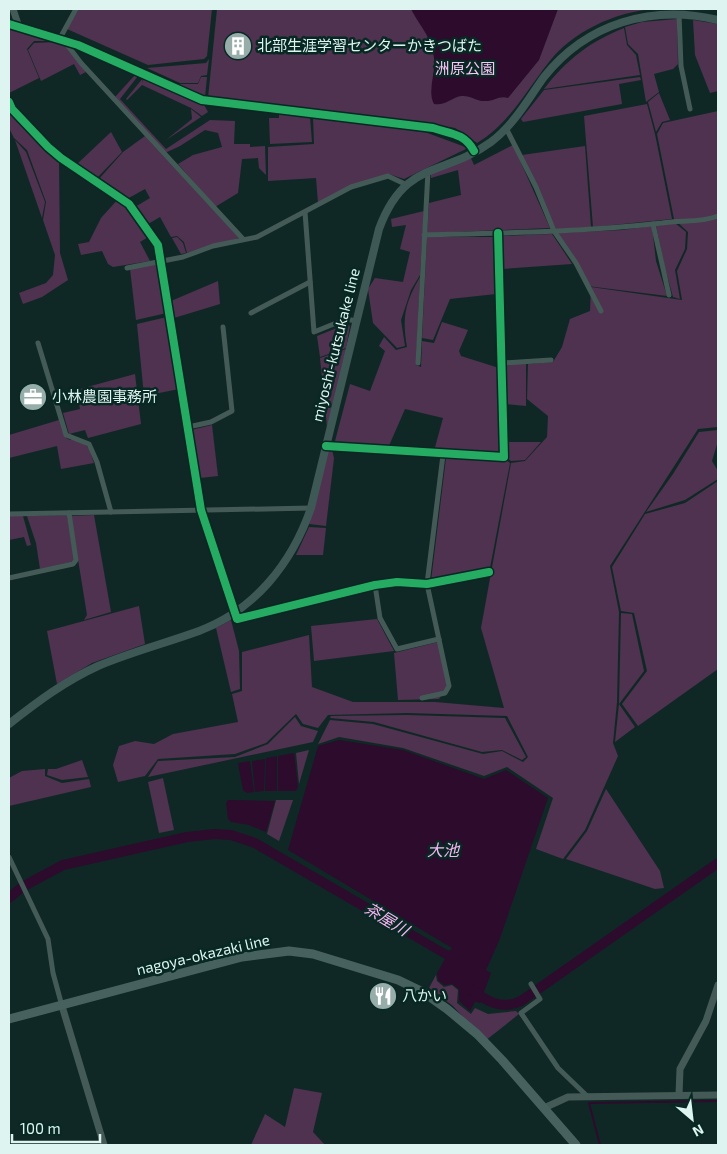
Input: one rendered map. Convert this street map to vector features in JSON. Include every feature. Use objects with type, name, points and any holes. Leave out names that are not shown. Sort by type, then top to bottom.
[{"type":"main road","name":"miyoshi-kutsukake line","points":[[9,724],[53,691],[79,675],[100,665],[201,630],[234,613],[270,582],[289,557],[303,532],[311,508],[356,321],[384,216],[392,202],[406,185],[428,170],[474,152],[491,142],[506,128],[558,62],[584,40],[606,27],[634,18],[703,12],[718,20]]},
{"type":"main road","name":"nagoya-okazaki line","points":[[9,1019],[242,957],[289,950],[313,954],[388,976],[433,999],[477,1034],[576,1145]]},
{"type":"street","points":[[13,9],[18,27]]},
{"type":"street","points":[[62,41],[76,9]]},
{"type":"street","points":[[679,14],[681,66],[690,109]]},
{"type":"street","points":[[9,24],[78,45],[202,100],[433,128],[461,136],[468,140],[474,152]]},
{"type":"street","points":[[62,41],[243,239]]},
{"type":"street","points":[[9,102],[12,109],[48,147],[68,164],[110,189],[129,204],[158,245],[202,510],[223,569],[237,619],[375,585],[397,582],[427,584],[489,572]]},
{"type":"street","points":[[506,128],[536,187],[554,231],[576,263],[601,312]]},
{"type":"street","points":[[418,363],[428,170]]},
{"type":"street","points":[[127,268],[197,253],[214,246],[257,237],[351,187],[388,176],[406,185]]},
{"type":"street","points":[[305,212],[314,332],[346,320],[356,321]]},
{"type":"street","points":[[424,235],[622,228],[704,220],[718,216]]},
{"type":"street","points":[[653,224],[669,296]]},
{"type":"street","points":[[326,446],[443,455],[504,457],[498,233]]},
{"type":"street","points":[[251,313],[310,282]]},
{"type":"street","points":[[188,427],[211,422],[232,411],[223,327]]},
{"type":"street","points":[[38,343],[66,435],[89,444],[97,462],[111,512]]},
{"type":"street","points":[[502,363],[508,361],[551,360]]},
{"type":"street","points":[[422,698],[444,693],[449,686],[427,584],[443,455]]},
{"type":"street","points":[[9,514],[311,508]]},
{"type":"street","points":[[9,578],[73,564],[76,560],[69,513]]},
{"type":"street","points":[[375,585],[380,618],[397,649],[440,639]]},
{"type":"street","points":[[9,857],[48,940],[53,973],[62,1006],[104,1145]]},
{"type":"street","points":[[531,984],[540,999],[522,1013],[558,1068],[587,1096]]},
{"type":"street","points":[[678,1095],[680,1069],[706,1021],[718,985]]},
{"type":"street","points":[[544,1108],[568,1097],[718,1094]]},
{"type":"green space","points":[[79,9],[212,9],[207,56],[204,59],[148,65],[67,29]]},
{"type":"green space","name":"洲原公園","points":[[217,9],[653,9],[624,14],[609,19],[595,25],[570,41],[549,62],[508,117],[488,136],[477,143],[455,128],[208,98]]},
{"type":"green space","points":[[677,19],[678,64],[673,69],[654,74],[659,92],[646,102],[638,54],[628,44],[625,27],[642,22]]},
{"type":"green space","points":[[693,20],[718,24],[718,91],[710,93],[695,55]]},
{"type":"green space","points":[[9,28],[52,41],[34,41],[27,49],[39,78],[9,93]]},
{"type":"green space","points":[[624,28],[627,45],[636,55],[640,75],[544,89],[561,69],[580,52]]},
{"type":"green space","points":[[55,42],[65,44],[86,72],[80,75],[74,64],[41,81],[28,50],[34,43]]},
{"type":"green space","points":[[209,59],[207,75],[201,76],[198,83],[180,83],[147,68],[206,63]]},
{"type":"green space","points":[[135,75],[138,76],[120,99],[166,149],[210,120],[235,121],[234,144],[250,144],[250,147],[265,146],[266,175],[259,168],[258,158],[242,159],[238,193],[215,207],[178,164],[193,155],[222,147],[218,133],[205,130],[165,153],[115,97]]},
{"type":"green space","points":[[201,77],[207,77],[205,97],[179,89],[180,84],[198,84]]},
{"type":"green space","points":[[640,77],[641,80],[619,84],[622,104],[523,122],[521,119],[544,90]]},
{"type":"green space","points":[[143,78],[142,83],[144,78],[203,103],[208,112],[202,116],[191,108],[142,85],[127,100]]},
{"type":"green space","points":[[659,93],[670,120],[662,122],[656,132],[648,102]]},
{"type":"green space","points":[[647,104],[672,219],[593,227],[584,116]]},
{"type":"green space","points":[[9,109],[59,161],[60,253],[68,280],[42,297],[23,304],[19,293],[46,283],[53,275],[55,255],[43,220],[46,202],[27,150],[14,138],[9,128]]},
{"type":"green space","points":[[191,109],[201,117],[166,140],[192,119]]},
{"type":"green space","points":[[718,111],[718,427],[698,429],[610,566],[619,612],[617,702],[613,743],[618,756],[585,830],[563,859],[536,849],[553,798],[507,767],[484,776],[403,748],[339,737],[318,744],[330,720],[373,724],[483,754],[502,751],[523,762],[528,757],[507,716],[407,713],[328,715],[318,728],[303,724],[296,714],[266,743],[235,754],[158,759],[145,776],[118,782],[113,765],[119,746],[135,741],[154,744],[173,734],[238,722],[232,694],[242,691],[242,652],[309,635],[312,687],[353,702],[435,702],[504,708],[481,628],[511,463],[525,461],[547,437],[548,416],[527,399],[528,364],[553,362],[562,347],[570,319],[590,311],[591,287],[682,300],[677,271],[687,249],[688,232],[674,219],[657,134],[663,123]]},
{"type":"green space","points":[[279,112],[310,117],[312,142],[270,144],[269,118],[279,118]]},
{"type":"green space","points":[[313,117],[422,131],[468,148],[404,179],[389,174],[318,203],[316,178],[268,181],[268,147],[314,144]]},
{"type":"green space","points":[[111,132],[122,152],[97,178],[76,165]]},
{"type":"green space","points":[[145,136],[239,238],[187,253],[184,242],[177,236],[171,237],[160,217],[148,224],[135,207],[150,198],[145,189],[127,199],[99,179],[123,152]]},
{"type":"green space","points":[[15,140],[26,152],[45,202],[42,218]]},
{"type":"green space","points":[[513,145],[550,228],[427,233],[429,203],[461,195],[458,170],[431,178],[431,173],[471,158],[474,165]]},
{"type":"green space","points":[[585,146],[591,227],[555,229],[522,155]]},
{"type":"green space","points":[[119,198],[128,205],[150,236],[140,242],[150,261],[113,267],[108,264],[102,251],[81,255],[78,244],[89,242],[101,218]]},
{"type":"green space","points":[[424,211],[420,275],[411,290],[401,320],[405,346],[397,348],[373,323],[368,289],[375,278],[403,282],[410,252],[400,249],[406,225],[392,227],[391,219]]},
{"type":"green space","points":[[675,223],[686,232],[685,249],[675,270],[680,299],[673,297],[656,226]]},
{"type":"green space","points":[[652,226],[656,261],[667,296],[587,286],[557,233],[622,230]]},
{"type":"green space","points":[[552,234],[572,264],[502,269],[500,236]]},
{"type":"green space","points":[[177,237],[183,243],[186,253],[181,254],[172,238]]},
{"type":"green space","points":[[427,237],[495,237],[496,294],[450,299],[433,340],[422,338]]},
{"type":"green space","points":[[159,263],[167,313],[136,320],[130,269]]},
{"type":"green space","points":[[420,277],[416,365],[421,367],[422,341],[434,343],[442,322],[468,330],[459,351],[461,356],[499,368],[501,454],[434,451],[443,418],[405,409],[388,448],[334,445],[350,384],[370,391],[385,351],[379,346],[384,337],[396,350],[407,347],[406,310]]},
{"type":"green space","points":[[218,281],[220,304],[174,318],[171,301]]},
{"type":"green space","points":[[167,317],[179,389],[144,396],[137,324]]},
{"type":"green space","points":[[347,324],[350,326],[346,348],[320,357],[317,336]]},
{"type":"green space","points":[[346,349],[327,427],[320,358]]},
{"type":"green space","points":[[526,363],[526,406],[506,404],[504,365]]},
{"type":"green space","points":[[135,374],[141,424],[88,438],[85,430],[69,434],[63,413],[80,409],[76,390]]},
{"type":"green space","points":[[59,420],[67,439],[76,440],[86,445],[94,463],[61,469],[57,446],[9,458],[9,435]]},
{"type":"green space","points":[[212,425],[218,476],[200,478],[191,430]]},
{"type":"green space","points":[[718,430],[718,441],[712,461],[718,471],[718,479],[685,500],[646,512],[673,474],[699,432]]},
{"type":"green space","points":[[506,442],[541,442],[525,460],[511,461],[506,457]]},
{"type":"green space","points":[[329,450],[332,450],[334,458],[326,526],[309,524]]},
{"type":"green space","points":[[446,458],[505,459],[510,463],[490,568],[431,581]]},
{"type":"green space","points":[[718,481],[718,669],[638,726],[622,704],[647,671],[634,613],[621,611],[612,567],[645,514],[685,503]]},
{"type":"green space","points":[[67,515],[74,559],[71,562],[40,569],[36,543],[27,516]]},
{"type":"green space","points":[[94,515],[111,612],[84,620],[87,615],[71,516]]},
{"type":"green space","points":[[9,516],[23,516],[31,545],[27,546],[24,537],[9,540]]},
{"type":"green space","points":[[309,527],[326,528],[323,555],[296,555]]},
{"type":"green space","points":[[139,606],[145,644],[92,663],[57,684],[47,631]]},
{"type":"green space","points":[[621,613],[632,614],[644,671],[619,704]]},
{"type":"green space","points":[[377,619],[394,651],[314,661],[311,626]]},
{"type":"green space","points":[[231,620],[239,651],[240,689],[231,692],[216,628]]},
{"type":"green space","points":[[438,642],[447,686],[439,699],[398,700],[394,653]]},
{"type":"green space","points":[[619,704],[635,727],[615,742]]},
{"type":"green space","points":[[407,715],[505,718],[526,757],[522,760],[502,750],[482,752],[374,722],[330,718],[331,716]]},
{"type":"green space","points":[[295,717],[301,726],[318,731],[313,742],[148,777],[158,761],[235,757],[268,744]]},
{"type":"green space","points":[[309,750],[299,784],[296,753]]},
{"type":"green space","points":[[82,760],[88,777],[62,780],[47,775],[48,769],[56,769]]},
{"type":"green space","points":[[45,769],[45,776],[62,783],[89,779],[91,787],[9,806],[9,778],[22,771]]},
{"type":"green space","points":[[163,778],[174,830],[159,833],[148,782]]},
{"type":"green space","points":[[606,789],[660,871],[664,888],[655,889],[566,859],[587,831]]},
{"type":"green space","points":[[276,800],[293,800],[279,841],[267,834]]},
{"type":"green space","points":[[436,975],[437,981],[444,987],[452,985],[458,990],[457,1003],[471,1014],[475,1008],[488,1014],[516,1011],[519,1014],[485,1041],[453,1006],[429,988]]},
{"type":"green space","points":[[294,1088],[322,1093],[313,1132],[325,1145],[251,1145],[265,1114],[285,1127]]},
{"type":"water","points":[[411,9],[558,9],[539,60],[508,98],[502,97],[484,101],[461,96],[445,103],[434,104],[431,93],[434,64],[433,50],[428,37]]},
{"type":"water","name":"大池","points":[[339,740],[403,750],[484,779],[506,770],[548,798],[499,941],[486,970],[491,973],[480,1003],[475,1002],[470,1011],[459,1001],[459,989],[452,984],[444,985],[438,980],[437,973],[445,959],[366,913],[371,906],[449,951],[452,948],[288,850],[318,746]]},
{"type":"water","points":[[294,753],[298,787],[296,791],[278,791],[278,756]]},
{"type":"water","points":[[277,756],[277,791],[265,791],[266,758]]},
{"type":"water","points":[[265,759],[264,791],[255,792],[252,761]]},
{"type":"water","points":[[250,761],[254,792],[247,793],[243,790],[238,763]]},
{"type":"water","points":[[228,800],[275,801],[266,832],[249,825],[231,822],[228,819],[226,803]]},
{"type":"waterway","name":"茶屋川","points":[[9,898],[22,887],[63,865],[187,837],[215,834],[231,835],[255,843],[379,915]]},
{"type":"waterway","name":"茶屋川","points":[[472,990],[483,998],[502,1005],[521,1001],[718,863]]},
{"type":"waterway","points":[[600,1145],[589,1103],[718,1101]]},
{"type":"cycle path","points":[[9,24],[78,45],[202,100],[433,128],[461,137],[474,151]]},
{"type":"cycle path","points":[[9,102],[12,109],[48,147],[61,158],[129,204],[158,245],[201,510],[237,619],[375,585],[397,582],[427,584],[489,572]]},
{"type":"cycle path","points":[[326,446],[504,457],[498,233]]},
{"type":"place","name":"北部生涯学習センターかきつばた","points":[[238,46]]},
{"type":"place","name":"小林農園事務所","points":[[33,397]]},
{"type":"place","name":"八かい","points":[[383,996]]}]
